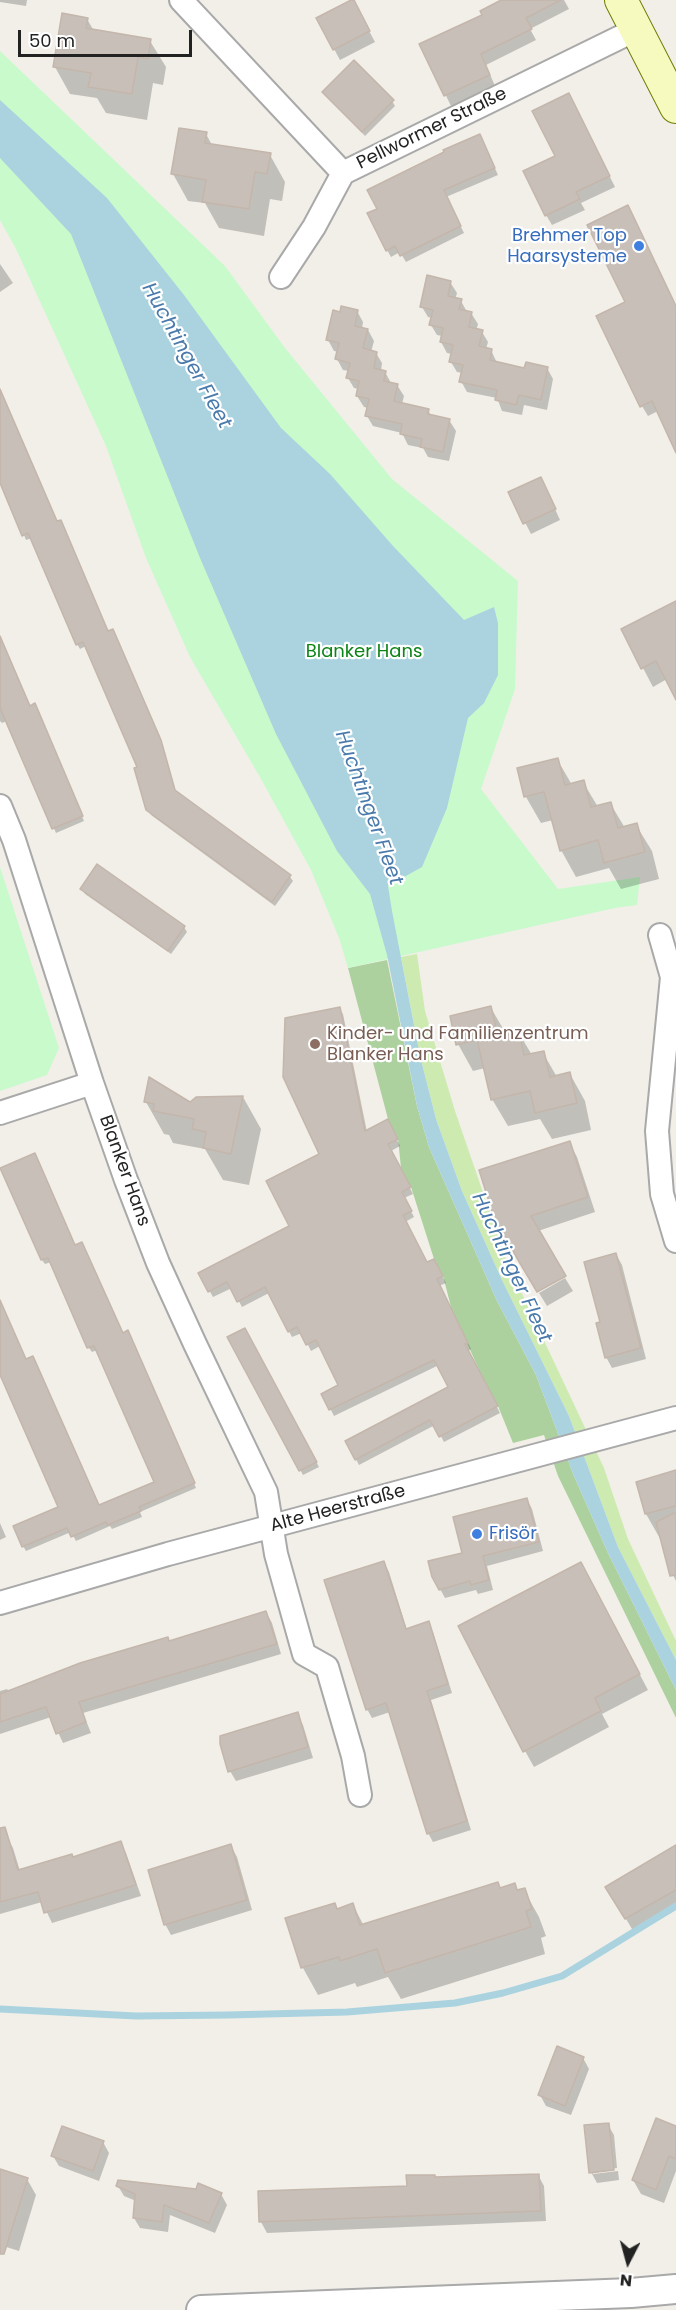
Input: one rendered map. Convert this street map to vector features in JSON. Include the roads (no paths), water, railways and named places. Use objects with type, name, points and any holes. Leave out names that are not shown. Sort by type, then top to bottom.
[{"type":"main road","points":[[621,0],[676,107]]},
{"type":"street","name":"Pellwormer Straße","points":[[181,0],[343,173],[637,28]]},
{"type":"street","points":[[281,277],[314,227],[343,173]]},
{"type":"street","name":"Blanker Hans","points":[[0,806],[15,840],[92,1083],[158,1263],[266,1492],[276,1554],[304,1654],[327,1667],[353,1756],[360,1795]]},
{"type":"street","points":[[660,935],[672,977],[658,1140],[662,1194],[676,1241]]},
{"type":"street","points":[[0,1113],[92,1083]]},
{"type":"street","name":"Alte Heerstraße","points":[[0,1603],[273,1525],[676,1418]]},
{"type":"street","points":[[201,2310],[631,2293],[676,2289]]},
{"type":"water","name":"Blanker Hans","points":[[0,100],[107,198],[184,295],[281,428],[330,474],[393,546],[464,620],[494,607],[498,623],[498,675],[484,703],[468,718],[447,808],[422,867],[388,886],[392,911],[420,1056],[436,1119],[462,1191],[502,1280],[569,1416],[618,1547],[676,1660],[676,1690],[608,1553],[574,1476],[536,1375],[497,1301],[429,1147],[417,1106],[387,955],[370,894],[337,851],[276,734],[200,558],[71,234],[0,158]]},
{"type":"waterway","points":[[0,2009],[136,2016],[228,2015],[347,2012],[455,2003],[503,1993],[562,1976],[676,1906]]},
{"type":"place","name":"Brehmer Top Haarsysteme","points":[[639,246]]},
{"type":"place","name":"Kinder- und Familienzentrum Blanker Hans","points":[[315,1044]]},
{"type":"place","name":"Frisör","points":[[477,1534]]},
{"type":"water label","name":"Huchtinger Fleet","points":[[186,356]]},
{"type":"water label","name":"Huchtinger Fleet","points":[[368,808]]},
{"type":"water label","name":"Huchtinger Fleet","points":[[511,1268]]}]
